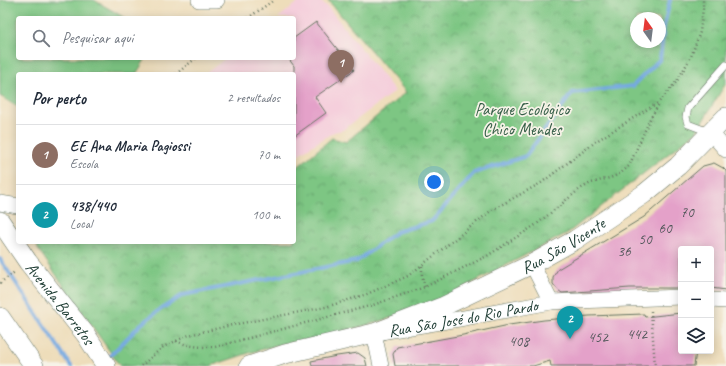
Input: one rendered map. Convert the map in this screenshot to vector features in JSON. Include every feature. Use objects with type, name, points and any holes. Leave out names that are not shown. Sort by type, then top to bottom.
[{"type":"street","points":[[199,0],[217,0]]},
{"type":"street","name":"Rua São Vicente","points":[[374,333],[444,306],[532,264],[575,240],[644,194],[678,166],[726,117]]},
{"type":"street","points":[[711,133],[726,150]]},
{"type":"street","points":[[0,203],[16,206]]},
{"type":"street","name":"Avenida Barretos","points":[[0,221],[28,262],[86,335],[106,366]]},
{"type":"street","points":[[532,264],[552,302]]},
{"type":"street","name":"Rua São José do Rio Pardo","points":[[249,366],[285,354],[374,333],[552,302],[678,297]]},
{"type":"street","points":[[714,300],[726,301]]},
{"type":"street","points":[[3,327],[34,366]]},
{"type":"street","points":[[374,333],[381,366]]},
{"type":"lane","points":[[711,133],[688,124],[686,116],[688,108],[726,65]]},
{"type":"path","points":[[251,16],[274,0]]},
{"type":"path","points":[[175,340],[187,346],[215,347],[373,305],[425,287],[487,256],[507,244],[537,224],[580,189],[591,183],[613,177],[621,173],[629,166],[659,102],[677,81],[691,57],[700,32],[703,0]]},
{"type":"path","points":[[178,72],[194,60]]},
{"type":"path","points":[[141,366],[163,347],[175,340],[232,325],[326,307],[367,294],[408,276],[492,210],[541,183],[598,140],[659,102]]},
{"type":"path","points":[[422,266],[422,275],[425,287]]},
{"type":"path","points":[[650,299],[655,366]]},
{"type":"shaded area","points":[[301,0],[318,0],[327,6],[395,91],[343,130],[334,132],[296,156],[296,72],[208,72],[223,60],[296,60],[296,16],[281,16]]},
{"type":"green space","points":[[0,0],[94,0],[122,16],[16,16],[16,60],[145,60],[137,72],[16,72],[16,106],[0,96]]},
{"type":"green space","name":"Parque Ecológico Chico Mendes","points":[[328,0],[726,0],[726,83],[696,132],[569,232],[429,306],[314,339],[281,344],[210,366],[120,366],[38,249],[37,244],[296,244],[296,168],[332,138],[346,142],[406,92]]},
{"type":"building","points":[[316,22],[354,70],[315,97],[326,113],[296,135],[296,72],[294,72],[294,66],[290,60],[296,60],[296,37]]},
{"type":"building","points":[[714,163],[726,171],[726,290],[714,288],[714,246],[678,246],[678,288],[630,288],[562,293],[553,284],[553,277],[558,269],[644,217],[703,166]]},
{"type":"building","points":[[678,313],[678,354],[696,354],[694,366],[551,366],[550,361],[533,366],[395,366],[393,354],[397,347],[509,325],[589,316],[644,314],[645,317]]},
{"type":"building","points":[[358,353],[365,358],[367,366],[312,366],[311,361]]},
{"type":"waterway","points":[[108,358],[140,325],[183,295],[357,261],[396,232],[432,221],[474,173],[526,156],[572,93],[633,86],[660,59],[664,26],[670,0]]},
{"type":"waterway","points":[[0,259],[71,366]]},
{"type":"place","name":"EE Ana Maria Pagiossi","points":[[341,83]]},
{"type":"place","name":"438/440","points":[[570,339]]}]
